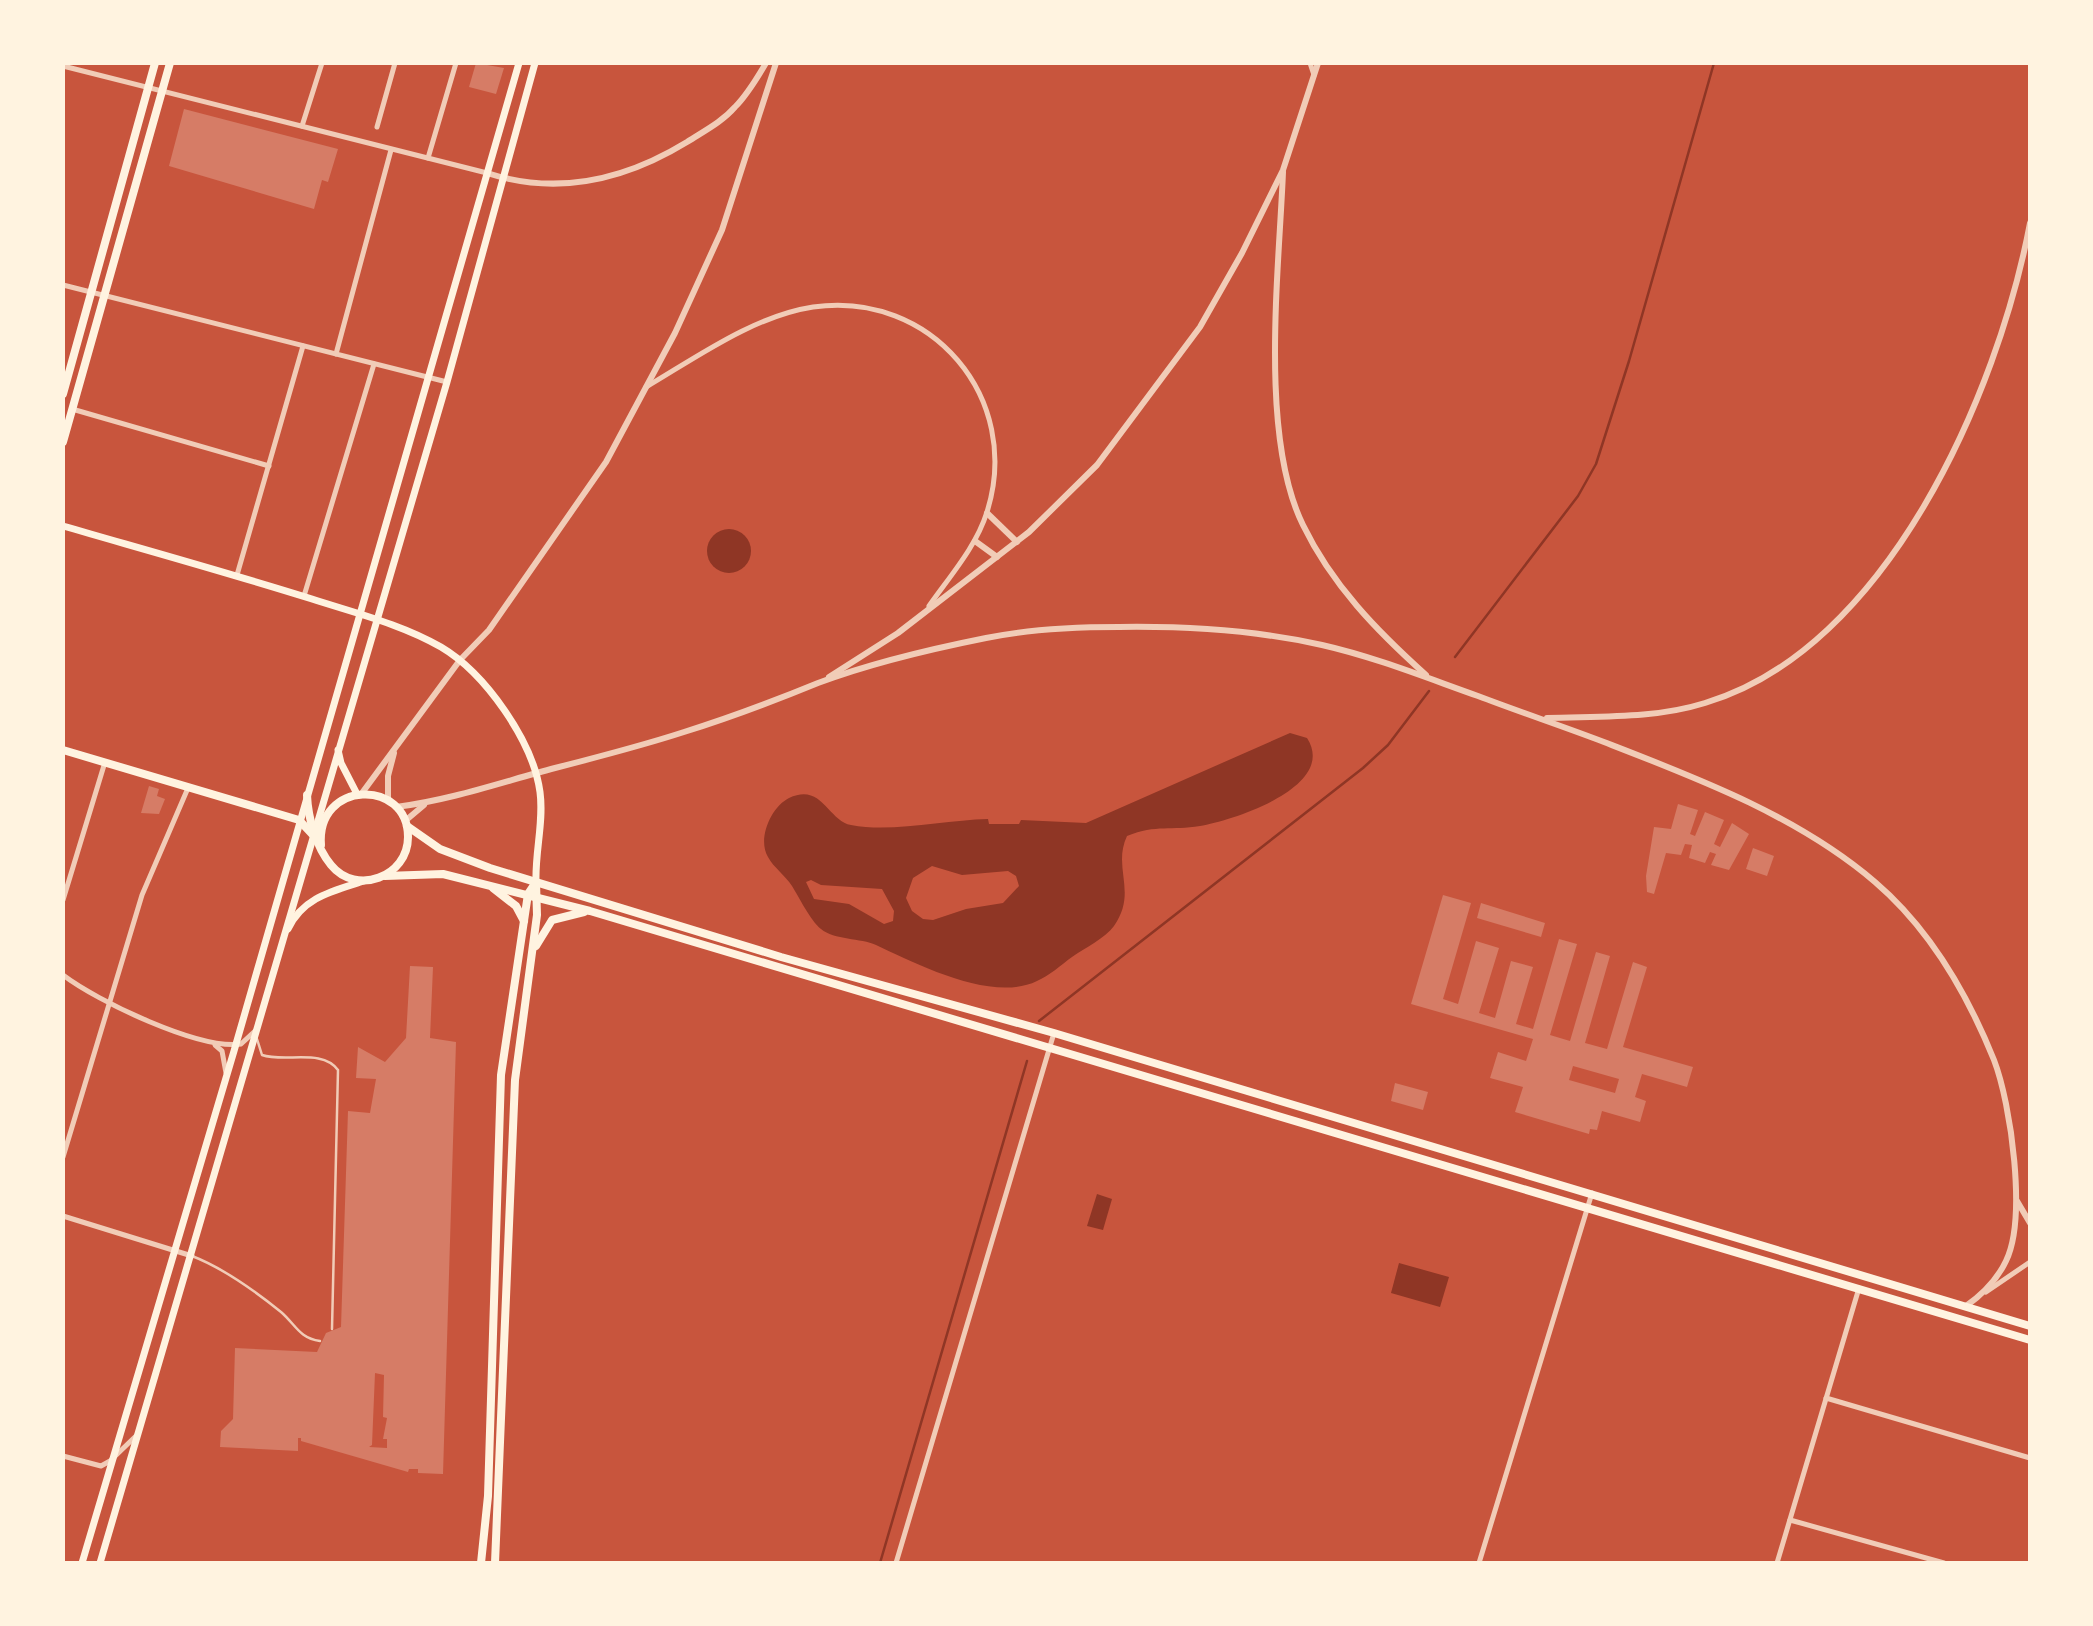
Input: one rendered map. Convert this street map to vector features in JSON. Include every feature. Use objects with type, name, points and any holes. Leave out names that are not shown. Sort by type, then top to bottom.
[{"type":"main road","points":[[63,394],[155,63]]},
{"type":"main road","points":[[63,442],[170,63]]},
{"type":"main road","points":[[364,881],[352,879],[331,866],[309,825],[307,795],[519,63]]},
{"type":"main road","points":[[100,1563],[257,1029],[309,825],[323,798],[338,750],[447,382],[535,63]]},
{"type":"main road","points":[[63,526],[237,575],[420,636],[460,660],[501,706],[520,739],[535,774],[540,792],[541,830],[536,882],[524,922],[501,1075],[488,1496],[481,1563]]},
{"type":"main road","points":[[63,750],[309,825]]},
{"type":"main road","points":[[338,750],[344,770],[360,794]]},
{"type":"main road","points":[[82,1563],[295,835],[336,804],[360,794],[388,800],[406,823],[440,849],[461,859],[781,957],[1054,1033],[2030,1326]]},
{"type":"main road","points":[[321,845],[321,827],[336,804]]},
{"type":"main road","points":[[385,876],[394,869],[407,849],[406,823]]},
{"type":"main road","points":[[279,948],[303,906],[319,896],[364,881],[385,876],[425,873],[484,883],[590,911],[1860,1287],[2030,1340]]},
{"type":"main road","points":[[484,883],[512,902],[524,922]]},
{"type":"main road","points":[[495,1563],[514,1092],[532,955],[532,895]]},
{"type":"main road","points":[[532,955],[542,931],[552,920],[590,911]]},
{"type":"street","points":[[302,126],[322,63]]},
{"type":"street","points":[[377,127],[394,63]]},
{"type":"street","points":[[429,158],[456,63]]},
{"type":"street","points":[[63,66],[502,178],[568,185],[625,173],[676,149],[716,124],[749,90],[766,63]]},
{"type":"street","points":[[360,794],[460,660],[489,630],[606,462],[676,333],[722,230],[776,63]]},
{"type":"street","points":[[1310,63],[1314,75]]},
{"type":"street","points":[[821,682],[925,613],[997,558],[1097,465],[1200,327],[1283,170],[1318,63]]},
{"type":"street","points":[[336,354],[391,150]]},
{"type":"street","points":[[1283,170],[1275,376],[1287,479],[1302,523],[1329,572],[1376,631],[1430,679]]},
{"type":"street","points":[[1542,718],[1654,715],[1706,703],[1756,681],[1803,653],[1834,624],[1885,565],[1934,488],[1972,414],[2026,263],[2030,223]]},
{"type":"street","points":[[63,285],[447,382]]},
{"type":"street","points":[[646,387],[759,325],[812,307],[861,305],[894,314],[924,330],[952,352],[972,379],[986,408],[995,436],[994,468],[987,513],[975,541],[925,613]]},
{"type":"street","points":[[237,575],[303,345]]},
{"type":"street","points":[[304,597],[374,363]]},
{"type":"street","points":[[72,409],[269,466]]},
{"type":"street","points":[[987,513],[1017,542]]},
{"type":"street","points":[[975,541],[997,558]]},
{"type":"street","points":[[396,807],[429,803],[682,733],[821,682],[991,636],[1085,627],[1182,626],[1270,636],[1325,646],[1542,718],[1668,767],[1765,810],[1840,855],[1877,883],[1904,911],[1956,981],[1996,1064],[2008,1107],[2015,1196],[2010,1250],[2006,1263],[1986,1292]]},
{"type":"street","points":[[388,800],[388,776],[397,744]]},
{"type":"street","points":[[63,900],[105,762]]},
{"type":"street","points":[[63,1157],[142,895],[188,788]]},
{"type":"street","points":[[406,823],[414,811],[429,803]]},
{"type":"street","points":[[63,975],[77,987],[109,1004],[215,1045],[235,1045],[248,1040],[257,1029]]},
{"type":"street","points":[[896,1563],[1054,1033]]},
{"type":"street","points":[[215,1045],[225,1059],[226,1075]]},
{"type":"street","points":[[1479,1563],[1592,1193]]},
{"type":"street","points":[[2015,1196],[2030,1223]]},
{"type":"street","points":[[63,1216],[191,1256]]},
{"type":"street","points":[[1966,1306],[2030,1262]]},
{"type":"street","points":[[1777,1563],[1860,1287]]},
{"type":"street","points":[[1826,1398],[2030,1458]]},
{"type":"street","points":[[63,1456],[93,1466],[110,1461],[140,1433]]},
{"type":"street","points":[[1790,1520],[1944,1563]]},
{"type":"lane","points":[[257,1029],[262,1055],[323,1059],[333,1062],[338,1070],[332,1329]]},
{"type":"lane","points":[[191,1256],[208,1262],[273,1306],[308,1339],[320,1341]]},
{"type":"shaded area","points":[[729,529],[744,536],[751,551],[744,566],[729,573],[714,566],[707,551],[714,536]]},
{"type":"shaded area","points":[[1290,733],[1307,738],[1313,755],[1308,771],[1296,785],[1257,808],[1200,826],[1147,830],[1127,836],[1122,859],[1124,902],[1114,926],[1100,939],[1046,976],[1019,987],[977,984],[955,978],[870,943],[826,933],[813,920],[789,882],[770,861],[764,841],[768,824],[777,808],[782,802],[800,794],[817,798],[843,822],[867,827],[901,827],[988,819],[989,824],[1019,824],[1021,820],[1086,823]],"holes":[[[932,866],[962,875],[1008,871],[1016,876],[1019,886],[1003,903],[966,909],[933,920],[923,919],[912,911],[906,898],[913,878]],[[811,880],[821,885],[882,889],[894,911],[893,921],[884,924],[849,904],[814,899],[806,882]]]},
{"type":"shaded area","points":[[1097,1194],[1112,1199],[1103,1230],[1087,1226]]},
{"type":"shaded area","points":[[1399,1263],[1449,1277],[1440,1307],[1391,1293]]},
{"type":"building","points":[[476,63],[504,68],[496,94],[469,87]]},
{"type":"building","points":[[184,109],[338,149],[328,182],[322,180],[314,209],[169,166]]},
{"type":"building","points":[[149,786],[159,789],[157,796],[165,799],[159,814],[141,813]]},
{"type":"building","points":[[1678,804],[1698,810],[1690,834],[1695,836],[1705,812],[1724,820],[1714,844],[1720,847],[1732,823],[1749,834],[1729,870],[1711,865],[1716,854],[1710,852],[1705,863],[1689,858],[1692,845],[1685,844],[1681,855],[1666,853],[1654,894],[1647,892],[1646,876],[1654,827],[1671,829]]},
{"type":"building","points":[[1753,848],[1774,856],[1767,876],[1746,869]]},
{"type":"building","points":[[1443,895],[1471,903],[1443,999],[1458,1004],[1476,941],[1499,948],[1479,1013],[1495,1018],[1511,961],[1533,967],[1516,1024],[1533,1029],[1559,939],[1577,944],[1550,1035],[1570,1041],[1596,952],[1610,956],[1585,1043],[1607,1049],[1633,962],[1647,967],[1623,1047],[1693,1067],[1687,1087],[1642,1074],[1635,1097],[1646,1101],[1640,1122],[1602,1111],[1597,1130],[1590,1129],[1589,1134],[1515,1112],[1523,1087],[1490,1078],[1498,1052],[1526,1061],[1533,1039],[1411,1004]],"holes":[[[1573,1066],[1619,1079],[1615,1093],[1569,1080]]]},
{"type":"building","points":[[1481,903],[1545,923],[1541,937],[1477,918]]},
{"type":"building","points":[[410,966],[433,967],[430,1038],[456,1042],[443,1474],[418,1473],[418,1469],[409,1469],[408,1472],[301,1441],[301,1438],[298,1438],[298,1451],[220,1447],[221,1431],[233,1419],[235,1348],[317,1352],[326,1333],[341,1327],[348,1111],[370,1113],[376,1079],[356,1078],[358,1047],[385,1062],[406,1038]],"holes":[[[375,1373],[384,1375],[383,1417],[387,1418],[383,1439],[387,1439],[387,1448],[369,1447],[372,1445]]]},
{"type":"building","points":[[1395,1083],[1428,1092],[1423,1110],[1391,1101]]},
{"type":"waterway","points":[[1455,657],[1578,496],[1596,464],[1629,361],[1714,63]]},
{"type":"waterway","points":[[1039,1021],[1363,768],[1388,745],[1429,691]]},
{"type":"waterway","points":[[880,1563],[1027,1061]]}]
